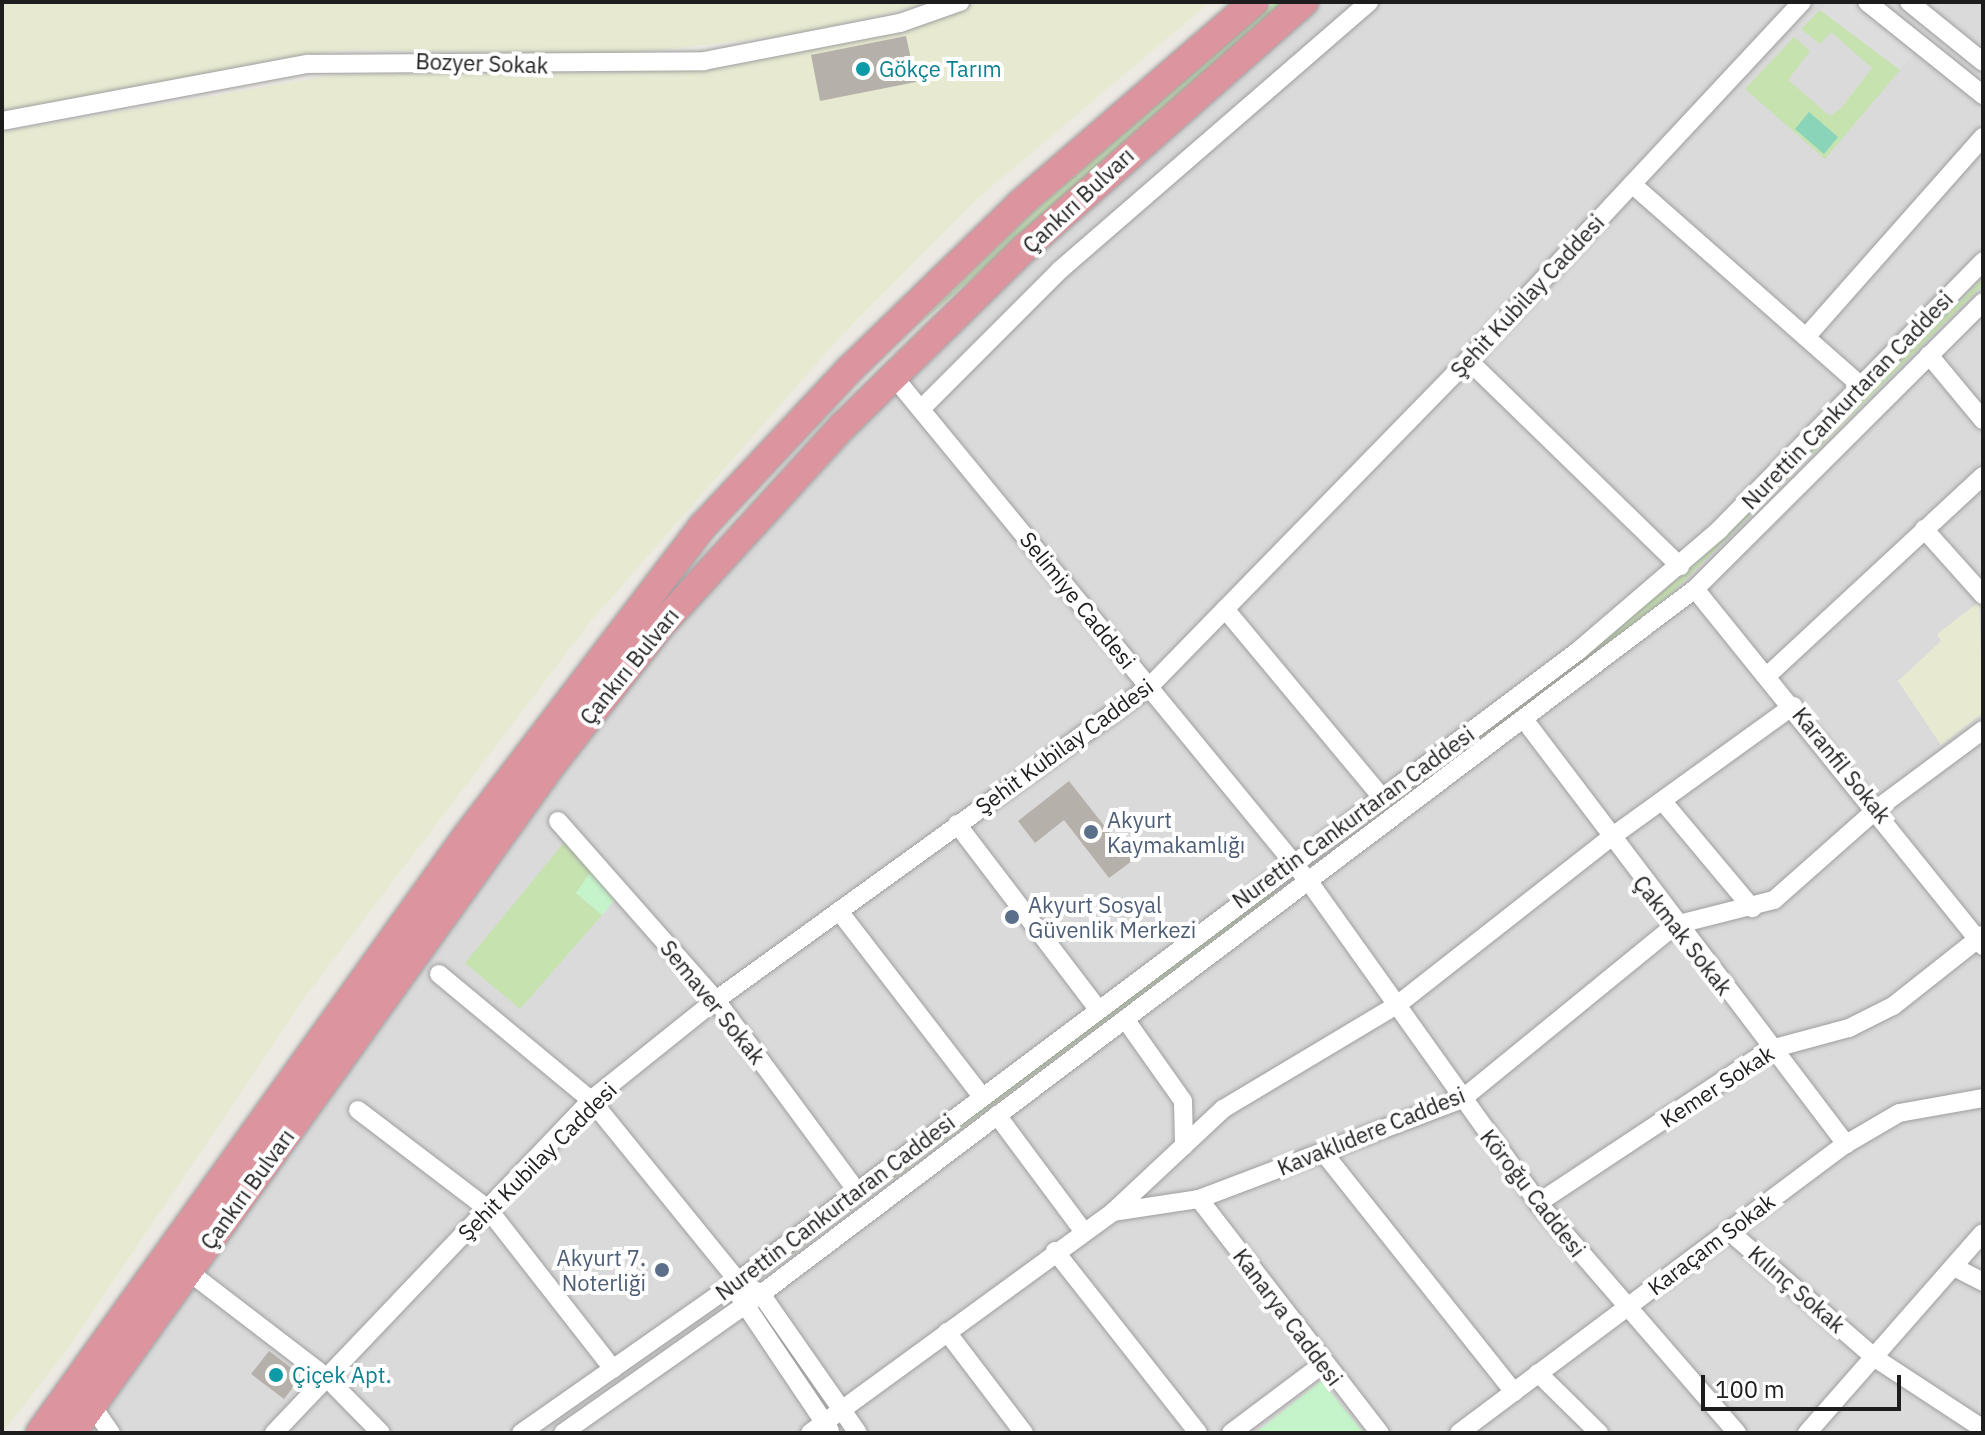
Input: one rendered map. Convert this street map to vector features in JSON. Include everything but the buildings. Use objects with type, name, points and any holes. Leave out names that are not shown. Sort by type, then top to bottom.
[{"type":"highway","name":"Çankırı Bulvarı","points":[[40,1433],[466,837],[703,526],[851,368],[1020,204],[1254,2]]},
{"type":"highway","name":"Çankırı Bulvarı","points":[[72,1433],[609,690],[740,537],[894,377],[1111,168],[1304,2]]},
{"type":"street","name":"Bozyer Sokak","points":[[2,121],[308,64],[704,61],[900,23],[960,2]]},
{"type":"street","points":[[921,409],[1060,270],[1369,2]]},
{"type":"street","name":"Şehit Kubilay Caddesi","points":[[274,1433],[591,1100],[716,1000],[1149,687],[1468,360],[1802,2]]},
{"type":"street","points":[[1867,2],[1983,95]]},
{"type":"street","points":[[1917,5],[1983,62]]},
{"type":"street","points":[[1806,337],[1983,137]]},
{"type":"street","points":[[1632,184],[1860,385]]},
{"type":"street","name":"Nurettin Cankurtaran Caddesi","points":[[521,1433],[736,1282],[1292,860],[1566,660],[1680,566],[1983,261]]},
{"type":"street","name":"Nurettin Cankurtaran Caddesi","points":[[563,1433],[743,1308],[1125,1019],[1526,722],[1695,589],[1983,302]]},
{"type":"street","points":[[1929,355],[1983,420]]},
{"type":"street","points":[[1468,360],[1680,566]]},
{"type":"street","name":"Selimiye Caddesi","points":[[894,377],[1292,860]]},
{"type":"street","points":[[1768,675],[1983,476]]},
{"type":"street","points":[[1924,529],[1983,595]]},
{"type":"street","name":"Karanfil Sokak","points":[[1695,589],[1878,808],[1981,940]]},
{"type":"street","points":[[1225,609],[1380,795]]},
{"type":"street","points":[[1113,1212],[1223,1109],[1397,1005],[1610,838],[1665,804],[1793,706]]},
{"type":"street","name":"Çakmak Sokak","points":[[1526,722],[1675,925],[1846,1144]]},
{"type":"street","name":"Kavaklıdere Caddesi","points":[[822,1430],[841,1410],[1055,1251],[1113,1212],[1199,1199],[1462,1099],[1675,925],[1752,908],[1785,892],[1878,808],[1983,730]]},
{"type":"street","points":[[1665,804],[1752,908]]},
{"type":"street","name":"Semaver Sokak","points":[[558,821],[716,1000],[857,1191]]},
{"type":"street","points":[[957,824],[1098,1009]]},
{"type":"street","name":"Köroğu Caddesi","points":[[1292,860],[1538,1203],[1625,1309],[1737,1433]]},
{"type":"street","points":[[839,911],[982,1097]]},
{"type":"street","name":"Kemer Sokak","points":[[1538,1203],[1771,1049],[1878,1015],[1981,940]]},
{"type":"street","points":[[439,974],[591,1100],[736,1282],[743,1308],[822,1430]]},
{"type":"street","points":[[1125,1019],[1183,1101],[1184,1146]]},
{"type":"street","name":"Karaçam Sokak","points":[[1459,1433],[1846,1144],[1899,1113],[1983,1098]]},
{"type":"street","points":[[358,1110],[488,1209],[613,1369]]},
{"type":"street","points":[[997,1115],[1084,1232]]},
{"type":"street","points":[[1323,1152],[1514,1392]]},
{"type":"street","name":"Kanarya Caddesi","points":[[1199,1199],[1323,1364],[1380,1433]]},
{"type":"street","name":"Kılınç Sokak","points":[[1729,1231],[1875,1358],[1983,1429]]},
{"type":"street","points":[[1807,1433],[1983,1233]]},
{"type":"street","points":[[1055,1251],[1198,1433]]},
{"type":"street","points":[[1954,1267],[1983,1282]]},
{"type":"street","points":[[188,1271],[326,1377],[381,1433]]},
{"type":"street","points":[[736,1282],[761,1294],[858,1433]]},
{"type":"street","points":[[947,1332],[1024,1433]]},
{"type":"street","points":[[1231,1433],[1323,1364]]},
{"type":"street","points":[[1538,1373],[1599,1433]]},
{"type":"street","points":[[92,1406],[111,1433]]},
{"type":"shaded area","points":[[1319,2],[1983,2],[1983,1433],[90,1433],[454,917],[654,650],[886,402],[1083,212]]},
{"type":"shaded area","points":[[1827,2],[1855,2],[1918,50],[1900,70],[1820,10]]},
{"type":"green space","points":[[2,2],[934,2],[804,33],[630,54],[349,50],[297,56],[2,112]]},
{"type":"green space","points":[[984,2],[1210,2],[977,199],[838,339],[590,622],[305,997],[69,1347],[2,1433],[2,132],[334,75],[715,67]]},
{"type":"green space","points":[[1274,2],[1286,2],[913,330],[1028,217]]},
{"type":"green space","points":[[1820,10],[1900,70],[1825,159],[1745,89],[1794,37],[1810,51],[1788,80],[1830,116],[1842,107],[1872,68],[1831,32],[1820,44],[1801,29]]},
{"type":"green space","points":[[1809,112],[1838,137],[1824,154],[1795,129]]},
{"type":"green space","points":[[1983,278],[1983,285],[1675,590],[1561,683],[1325,854],[1690,570]]},
{"type":"green space","points":[[1979,602],[1983,713],[1941,745],[1898,681],[1941,641],[1937,634]]},
{"type":"green space","points":[[566,840],[592,870],[576,893],[602,915],[520,1009],[465,963]]},
{"type":"green space","points":[[592,870],[617,897],[602,915],[576,893]]},
{"type":"green space","points":[[1273,890],[1275,895],[764,1275],[761,1270]]},
{"type":"green space","points":[[1321,1381],[1364,1433],[1255,1433]]},
{"type":"place","name":"Gökçe Tarım","points":[[863,69]]},
{"type":"place","name":"Akyurt Kaymakamlığı","points":[[1091,832]]},
{"type":"place","name":"Akyurt Sosyal Güvenlik Merkezi","points":[[1012,917]]},
{"type":"place","name":"Akyurt 7. Noterliği","points":[[662,1270]]},
{"type":"place","name":"Çiçek Apt.","points":[[276,1375]]}]
